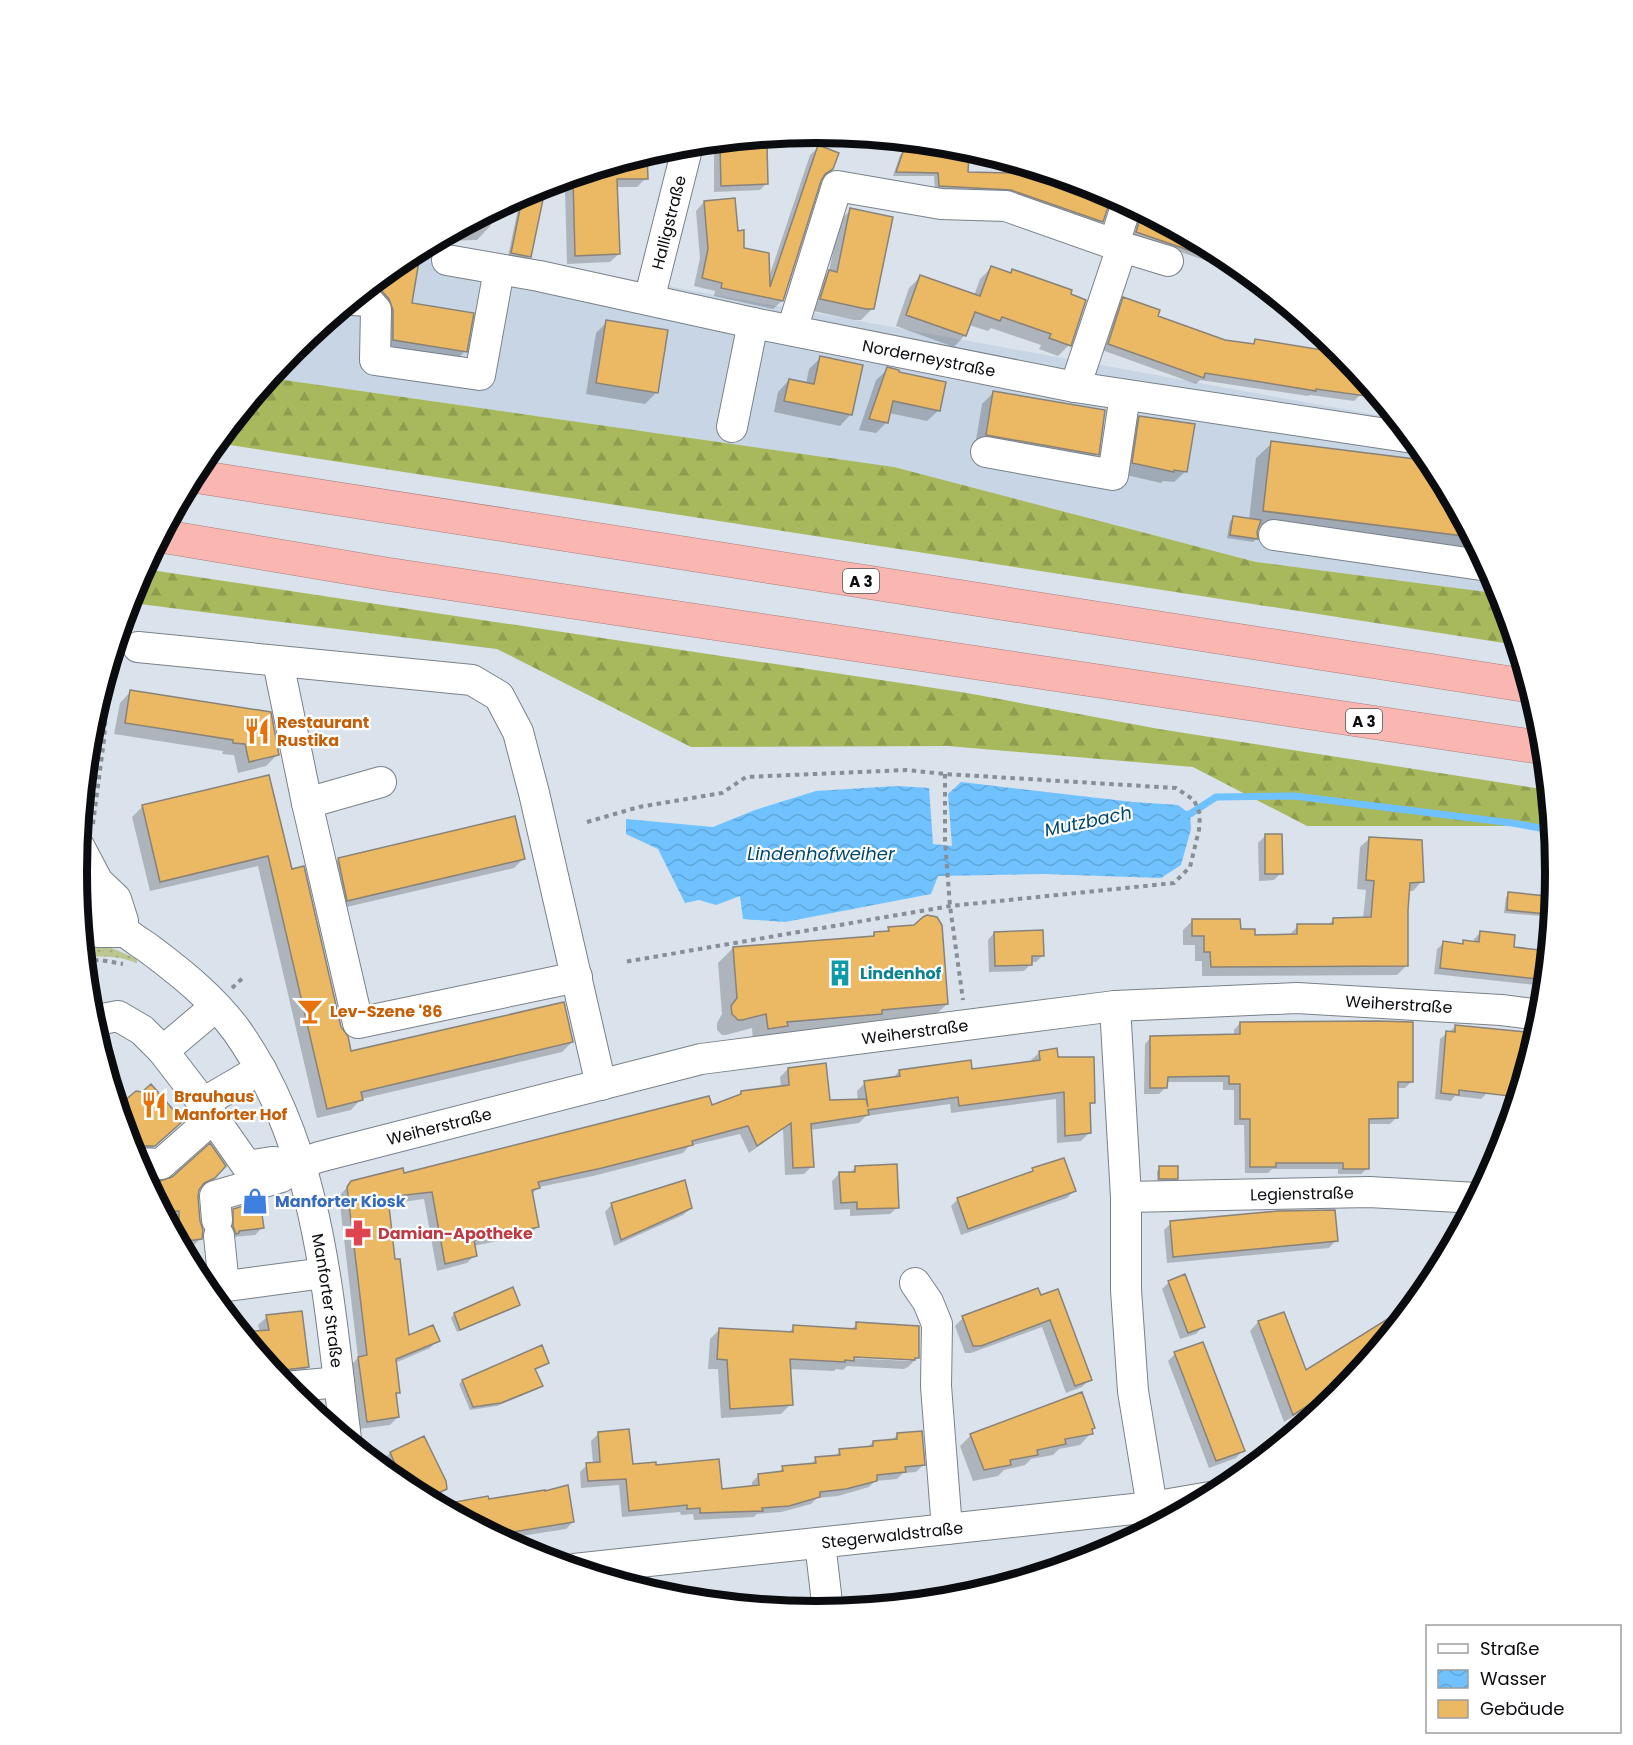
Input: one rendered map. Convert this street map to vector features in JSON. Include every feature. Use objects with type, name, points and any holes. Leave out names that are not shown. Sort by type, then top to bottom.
[{"type":"highway","name":"A 3","points":[[204,478],[1521,685]]},
{"type":"highway","name":"A 3","points":[[169,537],[386,574],[1535,747]]},
{"type":"street","name":"Halligstraße","points":[[649,300],[685,155]]},
{"type":"street","points":[[792,330],[837,186],[941,204],[1006,206],[1168,261]]},
{"type":"street","points":[[1075,387],[1118,245],[1125,212]]},
{"type":"street","name":"Norderneystraße","points":[[447,260],[539,276],[1075,387],[1398,432]]},
{"type":"street","points":[[364,301],[368,301],[376,310],[375,360],[480,375],[499,270]]},
{"type":"street","points":[[732,427],[753,322]]},
{"type":"street","points":[[986,452],[1113,475],[1125,395]]},
{"type":"street","points":[[1274,535],[1477,564]]},
{"type":"street","points":[[138,647],[472,680],[499,696],[518,732],[534,793],[601,1085]]},
{"type":"street","points":[[278,662],[307,803],[358,1023],[577,977]]},
{"type":"street","points":[[307,803],[381,782]]},
{"type":"street","points":[[88,847],[98,882],[116,899],[126,932],[90,930]]},
{"type":"street","name":"Manforter Straße","points":[[88,903],[113,914],[126,932],[179,971],[236,1030],[261,1069],[281,1110],[312,1203],[321,1246],[345,1428]]},
{"type":"street","name":"Weiherstraße","points":[[300,1164],[319,1157],[701,1059],[1115,1005],[1297,998],[1532,1014]]},
{"type":"street","points":[[1115,1005],[1126,1197],[1126,1290],[1133,1391],[1152,1507]]},
{"type":"street","points":[[164,1051],[215,1006]]},
{"type":"street","points":[[102,1019],[118,1016],[142,1030],[164,1051],[247,1166],[272,1162],[300,1164]]},
{"type":"street","points":[[148,1163],[161,1164],[208,1110],[261,1069]]},
{"type":"street","points":[[215,1285],[218,1228],[215,1196],[281,1178],[300,1164]]},
{"type":"street","name":"Legienstraße","points":[[1126,1197],[1369,1192],[1470,1198]]},
{"type":"street","points":[[216,1287],[324,1273]]},
{"type":"street","points":[[915,1282],[928,1302],[937,1324],[936,1386],[948,1529]]},
{"type":"street","points":[[299,1386],[339,1382]]},
{"type":"street","name":"Stegerwaldstraße","points":[[595,1567],[1152,1507],[1186,1501]]},
{"type":"street","points":[[820,1543],[827,1602]]},
{"type":"path","points":[[89,822],[104,740],[106,708]]},
{"type":"path","points":[[586,822],[639,807],[722,792],[746,777],[906,770],[1176,788],[1194,800],[1200,814],[1199,830],[1190,867],[1174,883],[951,906],[624,962]]},
{"type":"path","points":[[945,774],[945,841],[966,1024]]},
{"type":"path","points":[[237,983],[245,976]]},
{"type":"shaded area","points":[[445,245],[1385,416],[1423,467],[1448,508],[1471,550],[1490,592],[1256,562],[894,467],[280,379],[336,324],[372,294]]},
{"type":"green space","points":[[280,379],[894,467],[1256,562],[1490,592],[1509,644],[226,444]]},
{"type":"green space","points":[[153,570],[967,693],[1159,729],[1541,789],[1544,829],[1527,826],[1307,826],[1193,767],[948,746],[691,747],[497,649],[139,604]]},
{"type":"green space","points":[[91,942],[137,959],[137,963],[111,957],[92,957]]},
{"type":"water","name":"Lindenhofweiher","points":[[961,782],[1178,805],[1190,814],[1191,829],[1181,865],[1161,878],[1043,874],[938,876],[931,894],[785,922],[743,919],[740,896],[716,905],[699,900],[685,903],[658,849],[626,834],[626,819],[713,827],[755,810],[816,791],[897,786],[929,788],[933,844],[952,846],[948,794]]},
{"type":"building","points":[[818,145],[839,153],[833,169],[825,174],[821,181],[783,301],[721,288],[722,283],[702,278],[708,249],[704,201],[735,198],[738,231],[744,230],[744,248],[769,253],[770,287]]},
{"type":"building","points":[[767,146],[768,184],[721,186],[720,149]]},
{"type":"building","points":[[904,149],[917,150],[969,159],[968,172],[1012,173],[1075,193],[1075,191],[1109,205],[1103,222],[1011,190],[939,186],[938,173],[896,172]]},
{"type":"building","points":[[647,163],[648,179],[617,179],[620,254],[575,256],[573,185]]},
{"type":"building","points":[[544,197],[531,257],[511,253],[521,206]]},
{"type":"building","points":[[850,208],[893,217],[874,309],[820,299],[829,270],[837,272]]},
{"type":"building","points":[[1140,219],[1198,251],[1197,253],[1136,232]]},
{"type":"building","points":[[419,261],[412,303],[474,313],[467,352],[393,340],[393,310],[389,299],[379,289]]},
{"type":"building","points":[[991,266],[1011,273],[1012,269],[1072,290],[1071,294],[1086,300],[1071,346],[1049,338],[1051,334],[1002,317],[1000,321],[975,312],[966,336],[906,315],[920,275],[980,296]]},
{"type":"building","points":[[1123,297],[1160,310],[1158,316],[1225,340],[1254,344],[1255,339],[1322,350],[1322,348],[1365,392],[1366,396],[1316,389],[1316,391],[1205,373],[1204,378],[1108,344]]},
{"type":"building","points":[[606,320],[668,330],[658,393],[596,383]]},
{"type":"building","points":[[820,356],[863,365],[852,415],[784,401],[789,379],[814,384]]},
{"type":"building","points":[[887,367],[899,370],[899,372],[946,382],[940,411],[893,401],[888,423],[869,419]]},
{"type":"building","points":[[993,391],[1105,410],[1099,455],[986,435]]},
{"type":"building","points":[[1139,416],[1195,424],[1187,472],[1174,470],[1174,472],[1132,463]]},
{"type":"building","points":[[1271,441],[1417,459],[1463,536],[1263,511]]},
{"type":"building","points":[[1233,516],[1261,520],[1257,532],[1258,539],[1230,535]]},
{"type":"building","points":[[130,690],[271,712],[279,755],[249,762],[245,744],[233,743],[233,740],[125,723]]},
{"type":"building","points":[[269,775],[292,869],[304,866],[341,1027],[348,1036],[351,1051],[564,1002],[573,1042],[361,1092],[363,1100],[327,1109],[268,856],[160,882],[142,805]]},
{"type":"building","points":[[515,816],[525,859],[347,901],[338,858]]},
{"type":"building","points":[[1265,834],[1282,834],[1283,874],[1265,874]]},
{"type":"building","points":[[1369,837],[1422,840],[1424,882],[1410,883],[1408,966],[1211,967],[1210,952],[1204,952],[1204,936],[1192,936],[1192,919],[1240,919],[1241,929],[1255,929],[1255,935],[1297,934],[1297,924],[1333,924],[1333,918],[1371,917],[1374,881],[1366,880]]},
{"type":"building","points":[[1508,892],[1545,896],[1544,914],[1507,910]]},
{"type":"building","name":"Lindenhof","points":[[927,915],[937,917],[942,925],[948,1004],[882,1010],[882,1014],[787,1022],[788,1026],[768,1029],[766,1014],[738,1020],[732,1014],[731,1006],[737,998],[733,947],[874,936],[874,932],[889,931],[888,927],[914,925]]},
{"type":"building","points":[[1043,930],[1044,956],[1032,956],[1032,965],[995,966],[994,932]]},
{"type":"building","points":[[1480,931],[1515,935],[1514,947],[1541,950],[1538,979],[1440,968],[1443,941],[1463,944],[1463,940],[1479,942]]},
{"type":"building","points":[[1240,1022],[1413,1022],[1413,1082],[1398,1082],[1398,1118],[1369,1119],[1369,1169],[1343,1169],[1343,1163],[1276,1163],[1276,1167],[1250,1167],[1250,1119],[1240,1119],[1240,1084],[1229,1084],[1229,1076],[1168,1077],[1167,1088],[1150,1088],[1150,1036],[1240,1034]]},
{"type":"building","points":[[1455,1025],[1528,1032],[1510,1096],[1459,1090],[1459,1095],[1441,1093],[1446,1031],[1455,1032]]},
{"type":"building","points":[[1057,1048],[1058,1057],[1094,1057],[1095,1103],[1090,1103],[1091,1133],[1065,1136],[1064,1092],[959,1106],[958,1097],[868,1110],[869,1115],[811,1124],[814,1167],[793,1168],[791,1123],[757,1146],[748,1126],[692,1141],[693,1145],[538,1182],[540,1188],[532,1190],[539,1227],[474,1240],[477,1256],[445,1264],[432,1192],[388,1197],[395,1259],[400,1259],[409,1335],[433,1325],[440,1341],[396,1359],[400,1393],[396,1393],[399,1417],[367,1422],[358,1357],[367,1355],[347,1187],[351,1181],[403,1168],[404,1173],[709,1096],[712,1105],[741,1094],[741,1091],[789,1085],[788,1068],[826,1063],[830,1100],[866,1099],[868,1107],[864,1081],[900,1076],[899,1070],[971,1060],[972,1069],[1040,1060],[1039,1051]]},
{"type":"building","points":[[151,1084],[183,1121],[155,1146],[141,1146],[124,1101],[136,1091],[142,1092]]},
{"type":"building","points":[[210,1143],[226,1166],[215,1178],[204,1183],[199,1190],[202,1239],[187,1241],[179,1226],[179,1211],[171,1211],[162,1195],[156,1181],[172,1177]]},
{"type":"building","points":[[1064,1158],[1076,1191],[968,1229],[957,1198],[1033,1171],[1032,1168]]},
{"type":"building","points":[[897,1164],[899,1208],[857,1209],[857,1202],[841,1203],[839,1172],[855,1172],[855,1166]]},
{"type":"building","points":[[1159,1166],[1178,1166],[1178,1179],[1159,1179]]},
{"type":"building","points":[[685,1180],[692,1208],[621,1240],[611,1203]]},
{"type":"building","points":[[260,1201],[264,1228],[239,1231],[236,1234],[233,1226],[233,1209]]},
{"type":"building","points":[[1335,1210],[1338,1241],[1173,1257],[1170,1221],[1278,1211]]},
{"type":"building","points":[[1185,1274],[1205,1327],[1188,1333],[1168,1281]]},
{"type":"building","points":[[513,1287],[520,1305],[460,1330],[454,1313]]},
{"type":"building","points":[[1038,1288],[1041,1295],[1058,1289],[1092,1380],[1075,1386],[1050,1320],[981,1346],[973,1346],[962,1316]]},
{"type":"building","points":[[302,1311],[309,1367],[284,1370],[250,1331],[269,1330],[266,1315]]},
{"type":"building","points":[[1284,1312],[1306,1370],[1398,1312],[1332,1388],[1293,1415],[1258,1321]]},
{"type":"building","points":[[856,1322],[919,1326],[919,1358],[915,1360],[854,1357],[854,1361],[845,1360],[845,1362],[790,1359],[793,1405],[730,1409],[727,1360],[717,1359],[719,1328],[793,1332],[793,1325],[856,1329]]},
{"type":"building","points":[[1203,1342],[1245,1451],[1216,1461],[1174,1352]]},
{"type":"building","points":[[542,1345],[549,1363],[535,1369],[543,1386],[501,1403],[473,1407],[462,1380]]},
{"type":"building","points":[[1082,1392],[1095,1428],[1092,1429],[1093,1434],[1065,1439],[1066,1444],[1037,1450],[1038,1455],[1010,1460],[1011,1465],[984,1470],[970,1434]]},
{"type":"building","points":[[629,1429],[633,1464],[656,1462],[656,1465],[719,1459],[722,1489],[759,1485],[758,1474],[783,1471],[782,1466],[816,1463],[815,1457],[840,1455],[839,1449],[873,1446],[873,1441],[897,1439],[897,1433],[922,1431],[925,1465],[905,1467],[906,1472],[877,1475],[877,1481],[846,1489],[820,1492],[820,1497],[789,1506],[762,1508],[763,1511],[700,1513],[700,1508],[687,1509],[687,1505],[629,1511],[626,1479],[588,1481],[586,1463],[600,1462],[598,1432]]},
{"type":"building","points":[[424,1436],[446,1481],[447,1489],[436,1494],[411,1479],[397,1469],[390,1452]]},
{"type":"building","points":[[568,1485],[574,1522],[507,1533],[456,1506],[455,1502],[488,1496],[489,1499],[545,1491]]},
{"type":"waterway","name":"Mutzbach","points":[[1184,815],[1190,814],[1216,797],[1294,796],[1544,829]]},
{"type":"place","name":"Restaurant Rustika","points":[[257,731]]},
{"type":"place","name":"Lindenhof","points":[[840,973]]},
{"type":"place","name":"Lev-Szene '86","points":[[310,1011]]},
{"type":"place","name":"Brauhaus Manforter Hof","points":[[154,1105]]},
{"type":"place","name":"Manforter Kiosk","points":[[255,1201]]},
{"type":"place","name":"Damian-Apotheke","points":[[358,1233]]}]
